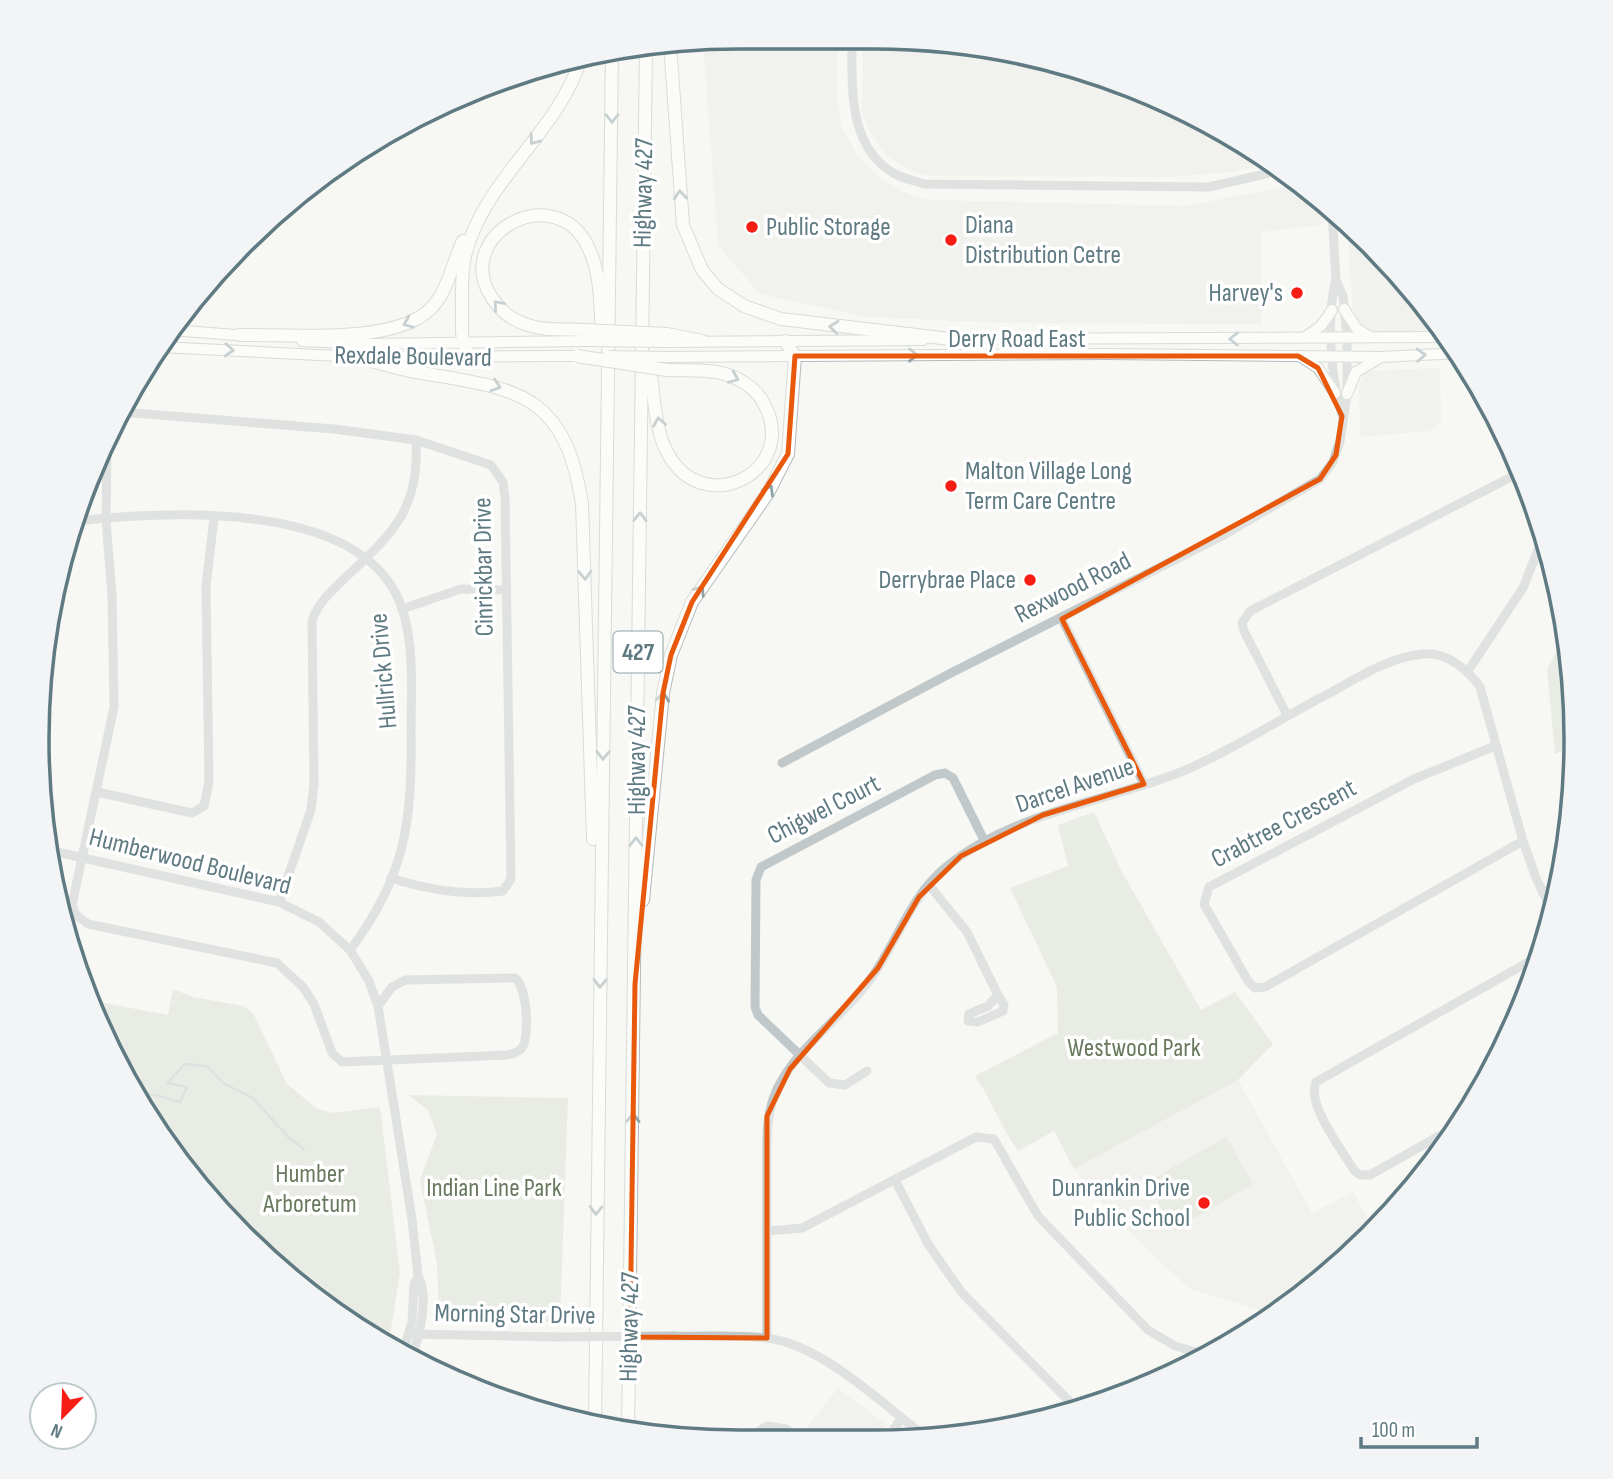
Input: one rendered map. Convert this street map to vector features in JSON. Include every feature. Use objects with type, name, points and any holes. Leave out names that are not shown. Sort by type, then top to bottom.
[{"type":"highway","points":[[671,53],[683,225],[691,250],[718,289],[744,306],[781,319],[950,339]]},
{"type":"highway","name":"Highway 427","points":[[628,1421],[646,55]]},
{"type":"highway","name":"Highway 427","points":[[595,1415],[612,61]]},
{"type":"highway","points":[[474,359],[462,342],[461,290],[465,254],[486,210],[558,108],[576,69]]},
{"type":"highway","points":[[240,335],[377,333],[416,321],[438,301],[470,226],[486,210]]},
{"type":"highway","points":[[609,391],[603,374],[596,269],[583,237],[565,222],[540,215],[526,216],[504,227],[490,245],[483,266],[488,291],[497,306],[525,324],[585,335],[667,338],[702,341]]},
{"type":"highway","points":[[577,356],[667,364],[728,375],[745,383],[760,397],[771,421],[772,435],[763,463],[752,474],[726,485],[713,486],[689,478],[677,468],[662,438],[643,320]]},
{"type":"highway","points":[[635,984],[663,694],[671,655],[681,625],[702,585],[732,548],[783,465],[793,422],[795,356],[785,341]]},
{"type":"highway","points":[[358,357],[410,370],[485,382],[525,397],[554,423],[574,462],[582,504],[594,869],[600,915]]},
{"type":"main road","points":[[1302,339],[1338,310],[1357,329],[1372,339]]},
{"type":"main road","name":"Rexdale Boulevard","points":[[183,331],[368,344],[585,335]]},
{"type":"main road","name":"Derry Road East","points":[[702,341],[1434,337]]},
{"type":"main road","name":"Rexdale Boulevard","points":[[171,348],[358,357],[474,359],[577,356]]},
{"type":"main road","name":"Derry Road East","points":[[667,364],[795,356],[1381,357],[1447,354]]},
{"type":"main road","points":[[1298,356],[1318,368],[1341,393],[1356,372],[1381,357]]},
{"type":"street","points":[[852,49],[852,100],[863,136],[873,154],[894,173],[924,184],[1209,187],[1268,173]]},
{"type":"street","name":"Rexwood Road","points":[[782,762],[949,674],[1062,619],[1308,488],[1333,462],[1340,441],[1341,393],[1333,338],[1338,310],[1333,223]]},
{"type":"street","name":"Rexwood Road","points":[[1338,310],[1347,338],[1341,393]]},
{"type":"street","name":"Cinrickbar Drive","points":[[132,413],[334,429],[416,440],[478,458],[491,465],[498,474],[505,498],[511,879],[503,891],[491,892],[434,890],[391,878]]},
{"type":"street","points":[[279,902],[311,810],[314,783],[313,621],[316,610],[392,533],[406,513],[417,454],[416,440]]},
{"type":"street","points":[[107,464],[106,520],[112,595],[114,707],[72,905],[81,919],[88,924],[277,963],[303,987],[337,1059],[352,1063],[511,1055],[522,1048],[525,1040],[524,993],[520,982],[515,978],[412,979],[392,987],[378,1006]]},
{"type":"street","points":[[1287,715],[1244,631],[1242,623],[1250,611],[1512,477]]},
{"type":"street","name":"Hullrick Drive","points":[[85,521],[158,516],[214,518],[313,530],[351,546],[384,573],[402,609],[410,671],[410,819],[391,878],[370,923],[350,950]]},
{"type":"street","points":[[97,792],[192,814],[204,806],[209,782],[206,586],[214,518]]},
{"type":"street","points":[[1537,552],[1523,588],[1468,671],[1484,699],[1523,841],[1545,897]]},
{"type":"street","points":[[402,609],[461,589],[506,590]]},
{"type":"street","points":[[1062,619],[1144,784]]},
{"type":"street","name":"Darcel Avenue","points":[[767,1338],[767,1116],[776,1090],[799,1057],[865,986],[907,914],[944,869],[985,842],[1043,815],[1193,766],[1384,665],[1427,653],[1454,662],[1468,671]]},
{"type":"street","name":"Crabtree Crescent","points":[[1495,746],[1414,779],[1209,887],[1204,904],[1248,981],[1255,988],[1265,987],[1523,841]]},
{"type":"street","name":"Chigwel Court","points":[[867,1071],[845,1085],[835,1085],[799,1057],[761,1020],[755,1007],[756,880],[761,867],[935,775],[945,774],[953,778],[985,842]]},
{"type":"street","name":"Humberwood Boulevard","points":[[58,851],[279,902],[319,922],[350,950],[369,981],[378,1006],[396,1111],[418,1276],[422,1283],[412,1347]]},
{"type":"street","points":[[929,885],[967,932],[998,995]]},
{"type":"street","points":[[1543,893],[1547,891]]},
{"type":"street","points":[[1438,1136],[1370,1175],[1360,1175],[1354,1170],[1314,1103],[1313,1087],[1316,1082],[1526,963]]},
{"type":"street","points":[[369,981],[392,987]]},
{"type":"street","points":[[766,1231],[802,1228],[976,1137],[995,1139],[1038,1216],[1148,1330],[1175,1346],[1193,1351]]},
{"type":"street","points":[[895,1180],[928,1244],[962,1293],[1069,1401]]},
{"type":"street","name":"Humberwood Boulevard","points":[[408,1345],[414,1335]]},
{"type":"street","name":"Morning Star Drive","points":[[414,1335],[767,1338],[812,1353],[915,1429]]},
{"type":"street","points":[[893,1430],[901,1419]]},
{"type":"street","points":[[761,1430],[767,1426],[787,1430]]},
{"type":"highlighted area","points":[[795,356],[1298,356],[1318,368],[1342,416],[1336,455],[1320,479],[1062,619],[1144,784],[1043,815],[961,856],[919,897],[878,968],[790,1069],[767,1116],[767,1338],[630,1337],[635,984],[663,693],[671,655],[692,602],[788,454]]},
{"type":"shaded area","points":[[838,49],[837,99],[842,128],[858,156],[880,179],[908,194],[928,200],[1185,206],[1286,186],[1322,214],[1322,225],[1261,232],[1262,324],[1014,323],[866,317],[760,294],[718,245],[704,50]]},
{"type":"shaded area","points":[[863,49],[919,50],[964,55],[1052,73],[1138,102],[1179,120],[1259,166],[1231,172],[1170,177],[930,176],[907,169],[887,155],[872,136],[862,113]]},
{"type":"shaded area","points":[[1348,238],[1393,284],[1429,330],[1382,333],[1368,330],[1359,322],[1353,311]]},
{"type":"shaded area","points":[[1440,368],[1441,421],[1431,431],[1360,437],[1359,386],[1366,371]]},
{"type":"shaded area","name":"Dunrankin Drive Public School","points":[[1238,1080],[1312,1213],[1353,1192],[1369,1220],[1329,1259],[1261,1311],[1188,1288],[1115,1218],[1074,1169]]},
{"type":"shaded area","points":[[838,1388],[886,1424],[882,1430],[805,1430]]},
{"type":"green space","points":[[1558,648],[1563,694],[1564,750],[1555,754],[1547,670]]},
{"type":"green space","name":"Westwood Park","points":[[1094,812],[1122,872],[1201,1010],[1235,992],[1273,1044],[1238,1080],[1074,1169],[1054,1131],[1018,1151],[975,1076],[1058,1033],[1057,987],[1010,888],[1068,866],[1058,825]]},
{"type":"green space","name":"Humber Arboretum","points":[[173,989],[193,997],[244,1006],[254,1015],[287,1084],[316,1108],[333,1113],[380,1107],[400,1272],[390,1335],[356,1314],[284,1259],[220,1195],[165,1123],[120,1045],[101,1003],[168,1015]]},
{"type":"green space","name":"Indian Line Park","points":[[408,1095],[568,1098],[560,1322],[457,1321],[439,1312],[437,1264],[420,1180],[437,1134],[428,1110]]},
{"type":"green space","points":[[1226,1137],[1253,1184],[1174,1230],[1147,1182]]},
{"type":"waterway","points":[[148,1094],[180,1102],[187,1087],[167,1083],[185,1064],[207,1066],[223,1083],[253,1098],[290,1139],[304,1149]]},
{"type":"place","name":"Public Storage","points":[[752,227]]},
{"type":"place","name":"Diana Distribution Cetre","points":[[951,240]]},
{"type":"place","name":"Harvey's","points":[[1297,293]]},
{"type":"place","name":"Malton Village Long Term Care Centre","points":[[951,486]]},
{"type":"place","name":"Derrybrae Place","points":[[1030,580]]},
{"type":"place","name":"Dunrankin Drive Public School","points":[[1204,1203]]}]
